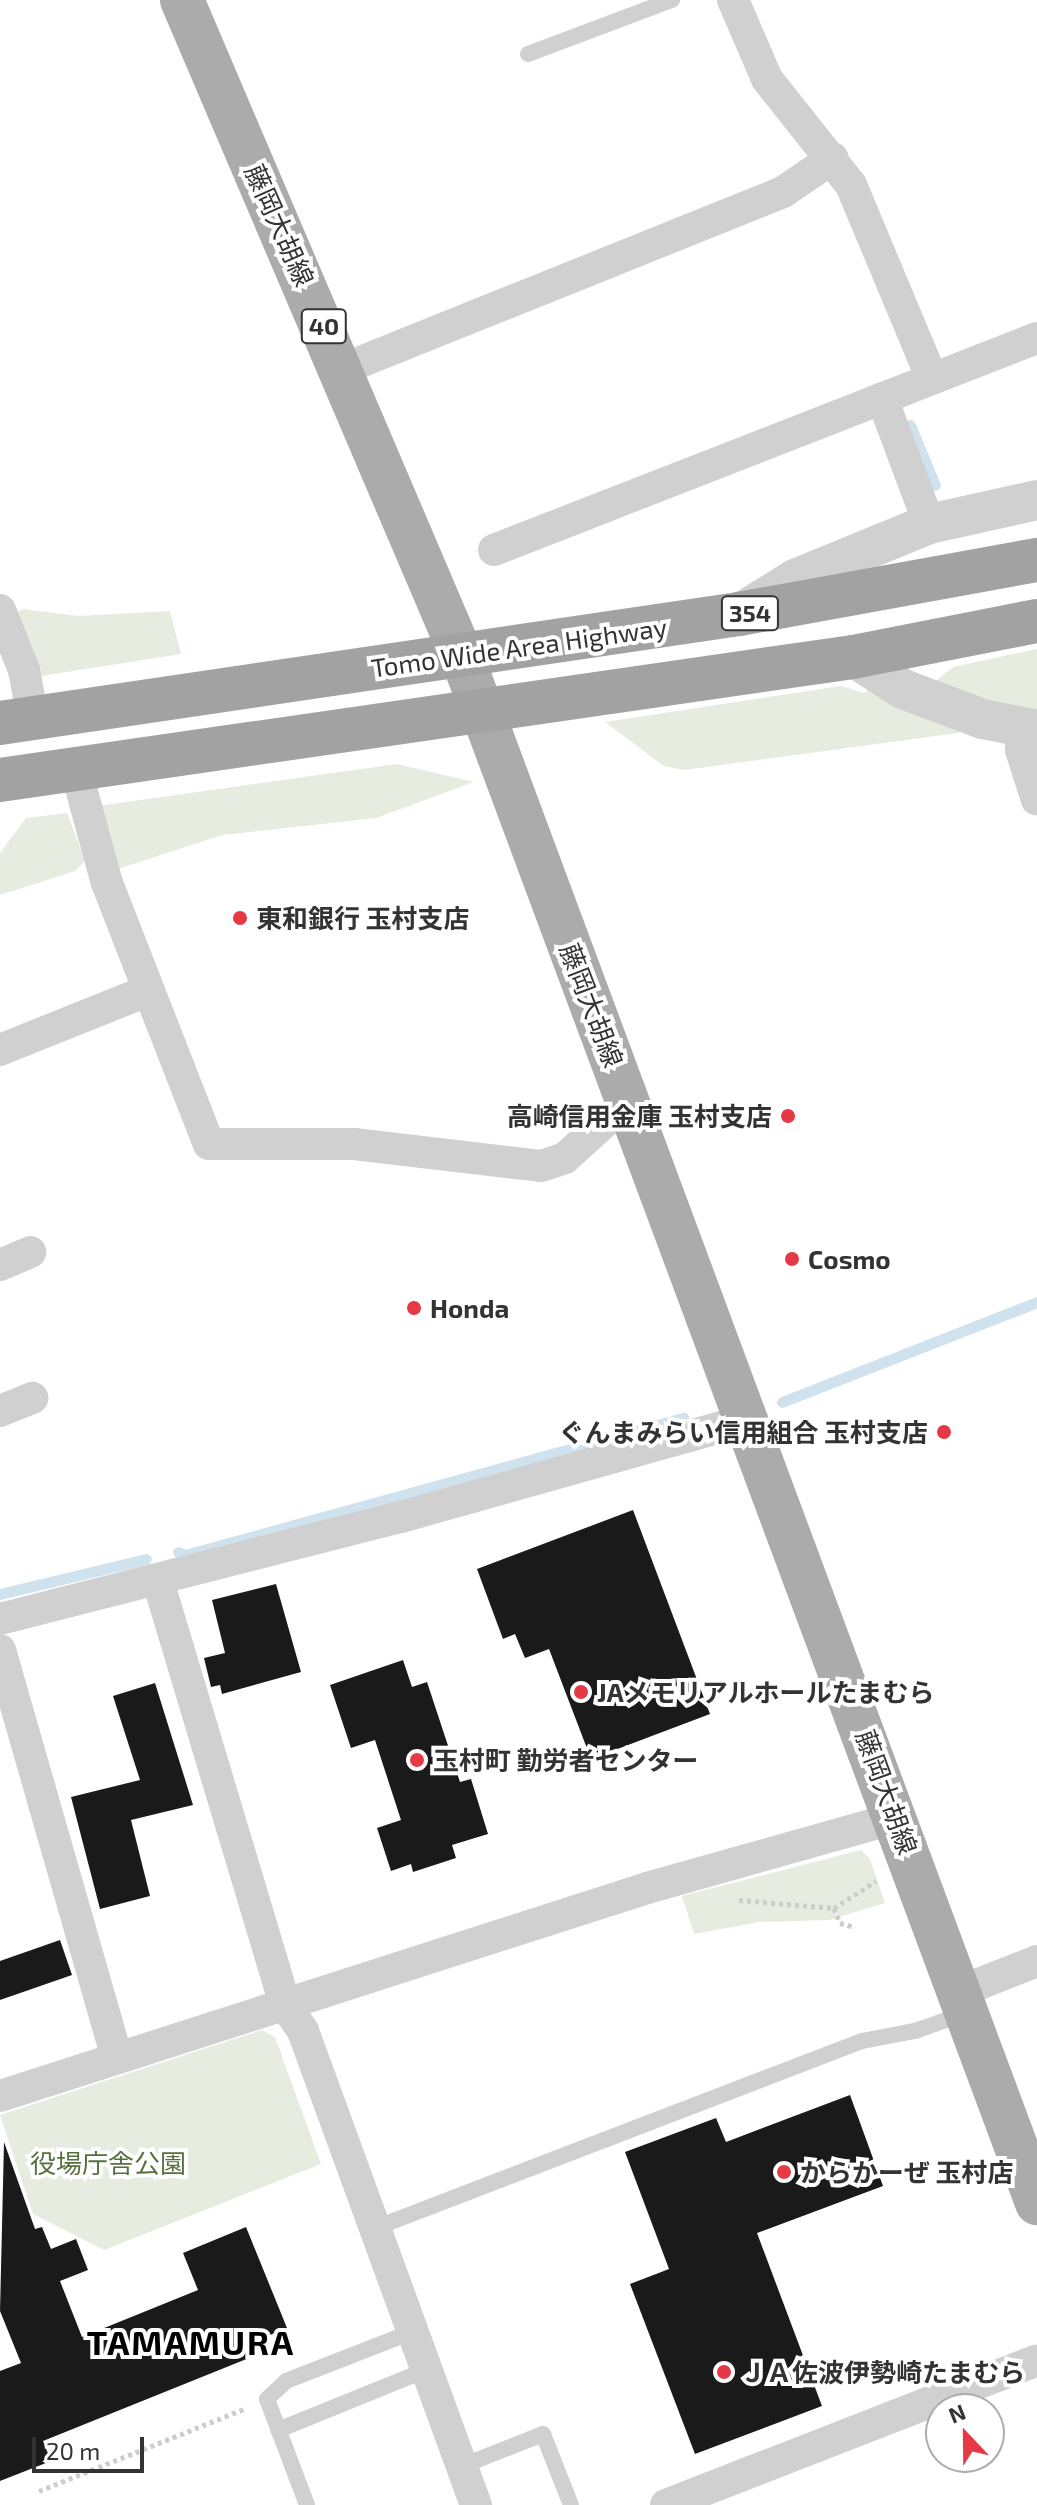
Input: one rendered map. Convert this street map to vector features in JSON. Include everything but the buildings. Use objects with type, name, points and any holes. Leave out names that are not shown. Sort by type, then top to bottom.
[{"type":"highway","name":"Tomo Wide Area Highway","points":[[17,721],[739,614],[1037,560]]},
{"type":"highway","name":"354","points":[[0,780],[853,657],[1037,621]]},
{"type":"main road","name":"藤岡大胡線","points":[[182,0],[343,369],[484,712],[749,1419],[1037,2203]]},
{"type":"street","points":[[733,0],[767,79],[833,158],[851,185],[932,379]]},
{"type":"street","points":[[343,369],[783,192],[833,158]]},
{"type":"street","points":[[494,550],[1037,338]]},
{"type":"street","points":[[882,398],[929,524]]},
{"type":"street","points":[[739,614],[795,579],[929,524],[1037,500]]},
{"type":"street","points":[[0,610],[24,670],[17,721]]},
{"type":"street","points":[[853,657],[903,689],[1031,729],[1021,750],[1037,800]]},
{"type":"street","points":[[76,770],[90,836],[147,991],[209,1144],[354,1144],[541,1166],[565,1158],[629,1100]]},
{"type":"street","points":[[0,1050],[147,991]]},
{"type":"street","points":[[0,1265],[30,1252]]},
{"type":"street","points":[[0,1411],[33,1398]]},
{"type":"street","points":[[0,1619],[158,1581],[749,1419]]},
{"type":"street","points":[[158,1581],[285,2005],[303,2031],[476,2505]]},
{"type":"street","points":[[0,1650],[117,2058]]},
{"type":"street","points":[[0,2096],[707,1869],[896,1818]]},
{"type":"street","points":[[964,2002],[1037,1961]]},
{"type":"street","points":[[666,2505],[1037,2360]]},
{"type":"lane","points":[[528,54],[672,0]]},
{"type":"lane","points":[[375,2228],[862,2041],[915,2031],[964,2002]]},
{"type":"lane","points":[[307,2505],[267,2399],[286,2381],[412,2332]]},
{"type":"lane","points":[[278,2430],[426,2370]]},
{"type":"lane","points":[[462,2466],[543,2434],[571,2505]]},
{"type":"path","points":[[707,1869],[715,1898],[834,1908],[883,1875]]},
{"type":"path","points":[[834,1908],[840,1923],[855,1927]]},
{"type":"path","points":[[39,2491],[267,2399]]},
{"type":"green space","points":[[22,609],[79,616],[170,611],[181,654],[41,676],[18,613]]},
{"type":"green space","points":[[1037,649],[1037,710],[1011,708],[933,683],[953,667]]},
{"type":"green space","points":[[841,686],[864,693],[869,689],[972,731],[684,770],[664,766],[605,722]]},
{"type":"green space","points":[[397,764],[474,782],[376,818],[222,835],[118,869],[98,806]]},
{"type":"green space","points":[[67,813],[85,861],[75,871],[0,895],[0,853],[26,818]]},
{"type":"green space","points":[[861,1850],[870,1859],[885,1903],[829,1920],[759,1922],[694,1934],[682,1896]]},
{"type":"green space","name":"役場庁舎公園","points":[[262,2030],[275,2037],[321,2164],[104,2250],[33,2214],[0,2115]]},
{"type":"waterway","points":[[910,425],[935,485]]},
{"type":"waterway","points":[[782,1402],[1037,1302]]},
{"type":"waterway","points":[[178,1552],[185,1555],[683,1418]]},
{"type":"waterway","points":[[0,1594],[146,1559]]},
{"type":"place","name":"東和銀行 玉村支店","points":[[240,918]]},
{"type":"place","name":"高崎信用金庫 玉村支店","points":[[788,1116]]},
{"type":"place","name":"Cosmo","points":[[792,1259]]},
{"type":"place","name":"Honda","points":[[414,1308]]},
{"type":"place","name":"ぐんまみらい信用組合 玉村支店","points":[[944,1432]]},
{"type":"place","name":"JAメモリアルホールたまむら","points":[[581,1692]]},
{"type":"place","name":"玉村町 勤労者センター","points":[[417,1760]]},
{"type":"place","name":"からかーぜ 玉村店","points":[[784,2172]]},
{"type":"place","name":"ＪＡ佐波伊勢崎たまむら","points":[[724,2372]]},
{"type":"district","name":"TAMAMURA","points":[[191,2342]]}]
